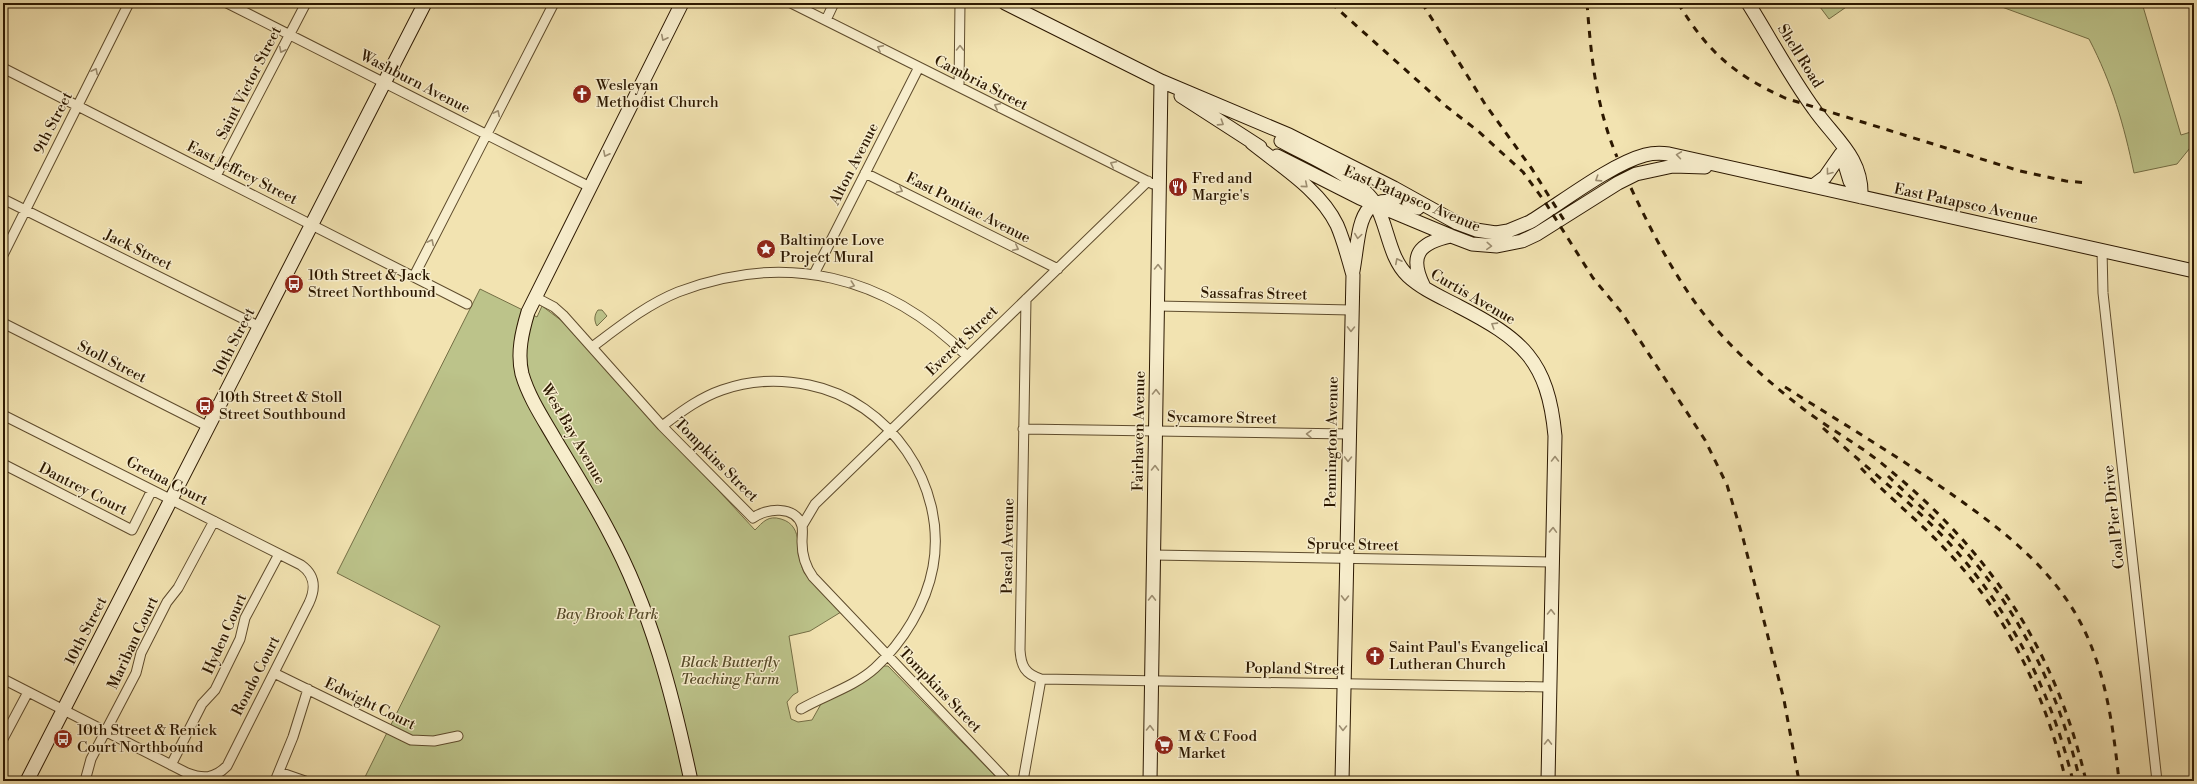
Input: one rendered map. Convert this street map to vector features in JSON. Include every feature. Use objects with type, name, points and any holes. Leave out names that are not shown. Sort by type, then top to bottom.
[{"type":"main road","name":"10th Street","points":[[28,781],[425,3]]},
{"type":"main road","name":"West Bay Avenue","points":[[682,3],[535,297],[528,312],[520,342],[522,373],[537,408],[610,534],[632,579],[664,668],[691,781]]},
{"type":"main road","name":"East Patapsco Avenue","points":[[1005,3],[1161,82],[1289,135],[1394,188],[1457,223],[1485,232],[1508,231],[1518,228],[1530,222],[1611,170],[1645,155],[1657,153],[1682,155],[1730,168],[1857,197],[2194,270]]},
{"type":"main road","name":"Shell Road","points":[[1748,3],[1813,108],[1835,133],[1850,155],[1862,185],[1857,197]]},
{"type":"main road","name":"East Patapsco Avenue","points":[[1161,82],[1252,143],[1360,198],[1451,236],[1483,245],[1512,244],[1537,234],[1618,183],[1636,174],[1673,166],[1730,168]]},
{"type":"main road","name":"Fairhaven Avenue","points":[[1150,781],[1157,306],[1153,184],[1161,82]]},
{"type":"main road","name":"Curtis Avenue","points":[[1211,102],[1340,174],[1363,190],[1375,203],[1400,267],[1425,289],[1507,333],[1525,349],[1547,390],[1553,412],[1555,436],[1551,562],[1548,781]]},
{"type":"main road","name":"Shell Road","points":[[1827,125],[1841,154],[1850,182],[1857,197]]},
{"type":"main road","name":"Pennington Avenue","points":[[1252,143],[1315,194],[1327,208],[1342,239],[1353,275],[1348,434],[1342,781]]},
{"type":"main road","points":[[1813,186],[1825,177],[1841,154]]},
{"type":"main road","points":[[1353,275],[1360,223],[1366,212],[1375,203],[1395,201],[1457,223]]},
{"type":"main road","points":[[1425,289],[1417,268],[1417,260],[1420,251],[1425,244],[1451,236]]},
{"type":"street","name":"9th Street","points":[[3,255],[129,3]]},
{"type":"street","name":"Washburn Avenue","points":[[227,3],[590,187]]},
{"type":"street","name":"Saint Victor Street","points":[[216,176],[306,3]]},
{"type":"street","points":[[414,276],[554,3]]},
{"type":"street","name":"Cambria Street","points":[[791,3],[1153,184]]},
{"type":"street","points":[[826,20],[834,3]]},
{"type":"street","points":[[959,87],[960,3]]},
{"type":"street","name":"Alton Avenue","points":[[814,274],[919,67]]},
{"type":"street","name":"East Jeffrey Street","points":[[3,68],[467,304]]},
{"type":"street","name":"East Pontiac Avenue","points":[[865,172],[1058,269]]},
{"type":"street","name":"Everett Street","points":[[802,526],[815,504],[890,430],[1058,269],[1153,184]]},
{"type":"street","name":"Jack Street","points":[[3,199],[260,326]]},
{"type":"street","name":"Coal Pier Drive","points":[[2102,250],[2103,293],[2157,781]]},
{"type":"street","points":[[592,348],[645,310],[684,291],[743,274],[769,272],[814,274],[864,289],[891,300],[933,326],[967,356]]},
{"type":"street","name":"Tompkins Street","points":[[535,297],[554,307],[563,315],[662,426],[753,518],[759,513],[776,509],[792,514],[802,526],[802,549],[807,570],[825,592],[1007,781]]},
{"type":"street","name":"Pascal Avenue","points":[[1026,299],[1020,654],[1026,672],[1041,680]]},
{"type":"street","name":"Sassafras Street","points":[[1157,306],[1351,310]]},
{"type":"street","name":"Stoll Street","points":[[3,323],[209,427]]},
{"type":"street","points":[[662,426],[704,398],[722,390],[746,384],[772,381],[794,382],[838,393],[857,404],[890,430],[910,456],[925,486],[931,510],[935,546],[933,567],[921,604],[901,639],[887,655],[862,678],[801,708]]},
{"type":"street","name":"Gretna Court","points":[[3,415],[301,565],[307,569],[313,578]]},
{"type":"street","name":"Sycamore Street","points":[[1024,430],[1348,434]]},
{"type":"street","name":"Dantrey Court","points":[[3,464],[132,530],[152,490]]},
{"type":"street","name":"Mariban Court","points":[[85,781],[91,760],[136,673],[141,653],[167,602],[178,588],[214,521]]},
{"type":"street","name":"Hyden Court","points":[[171,765],[202,704],[215,690],[240,639],[245,618],[279,554]]},
{"type":"street","name":"Spruce Street","points":[[1153,555],[1551,562]]},
{"type":"street","name":"Rondo Court","points":[[171,765],[187,773],[210,778],[221,772],[227,766],[311,599],[313,578]]},
{"type":"street","name":"Edwight Court","points":[[274,673],[411,740],[434,741],[458,736]]},
{"type":"street","points":[[3,679],[171,765]]},
{"type":"street","points":[[1022,781],[1041,680]]},
{"type":"street","name":"Popland Street","points":[[1041,680],[1549,686]]},
{"type":"street","points":[[275,781],[280,772],[308,689]]},
{"type":"street","points":[[3,740],[28,692]]},
{"type":"street","points":[[280,772],[305,781]]},
{"type":"green space","points":[[1825,3],[1852,3],[1829,19],[1820,7]]},
{"type":"green space","points":[[1991,3],[2142,3],[2181,135],[2194,131],[2194,143],[2177,164],[2134,173],[2126,138],[2111,88],[2089,39]]},
{"type":"green space","name":"Bay Brook Park","points":[[480,289],[537,317],[542,306],[562,321],[755,530],[766,520],[773,518],[781,519],[789,523],[794,528],[797,535],[800,559],[805,574],[841,612],[810,631],[789,636],[798,692],[787,702],[791,719],[798,722],[812,720],[821,704],[829,698],[859,683],[883,666],[888,666],[1000,781],[363,781],[440,626],[337,573]]},
{"type":"green space","points":[[598,310],[602,310],[607,316],[597,326],[595,318]]},
{"type":"railway","points":[[1331,3],[1447,107],[1478,131],[1523,172],[1545,202],[1593,278],[1622,313],[1705,440],[1727,485],[1743,538],[1784,700],[1799,781]]},
{"type":"railway","points":[[1422,3],[1485,104],[1532,169],[1567,225]]},
{"type":"railway","points":[[1587,3],[1590,42],[1599,100],[1617,157]]},
{"type":"railway","points":[[1678,3],[1700,35],[1723,60],[1751,80],[1785,98],[2020,171],[2066,181],[2089,183]]},
{"type":"railway","points":[[1631,188],[1662,250],[1686,289],[1699,308],[1729,343],[1773,385],[1820,421],[1880,462],[1918,495],[1953,529],[1984,565],[2012,603],[2035,643],[2056,686],[2073,732],[2086,781]]},
{"type":"railway","points":[[1785,387],[1909,465],[1971,508],[2012,540],[2049,577],[2065,597],[2079,619],[2096,660],[2106,694],[2115,746],[2119,781]]},
{"type":"railway","points":[[1823,428],[1936,529],[1973,571],[1993,598],[2011,626],[2041,685],[2064,748],[2073,781]]},
{"type":"railway","points":[[1861,468],[1944,548],[1987,600],[2005,627],[2035,686],[2047,717],[2066,781]]},
{"type":"railway","points":[[1888,476],[1954,539],[1998,592],[2033,651],[2048,683],[2071,748],[2080,781]]},
{"type":"place","name":"Wesleyan Methodist Church","points":[[582,94]]},
{"type":"place","name":"Fred and Margie's","points":[[1178,187]]},
{"type":"place","name":"Baltimore Love Project Mural","points":[[766,249]]},
{"type":"place","name":"10th Street & Jack Street Northbound","points":[[294,284]]},
{"type":"place","name":"10th Street & Stoll Street Southbound","points":[[205,406]]},
{"type":"place","name":"Saint Paul's Evangelical Lutheran Church","points":[[1375,656]]},
{"type":"place","name":"10th Street & Renick Court Northbound","points":[[63,739]]},
{"type":"place","name":"M & C Food Market","points":[[1164,745]]},
{"type":"park label","name":"Black Butterfly Teaching Farm","points":[[730,670]]}]
